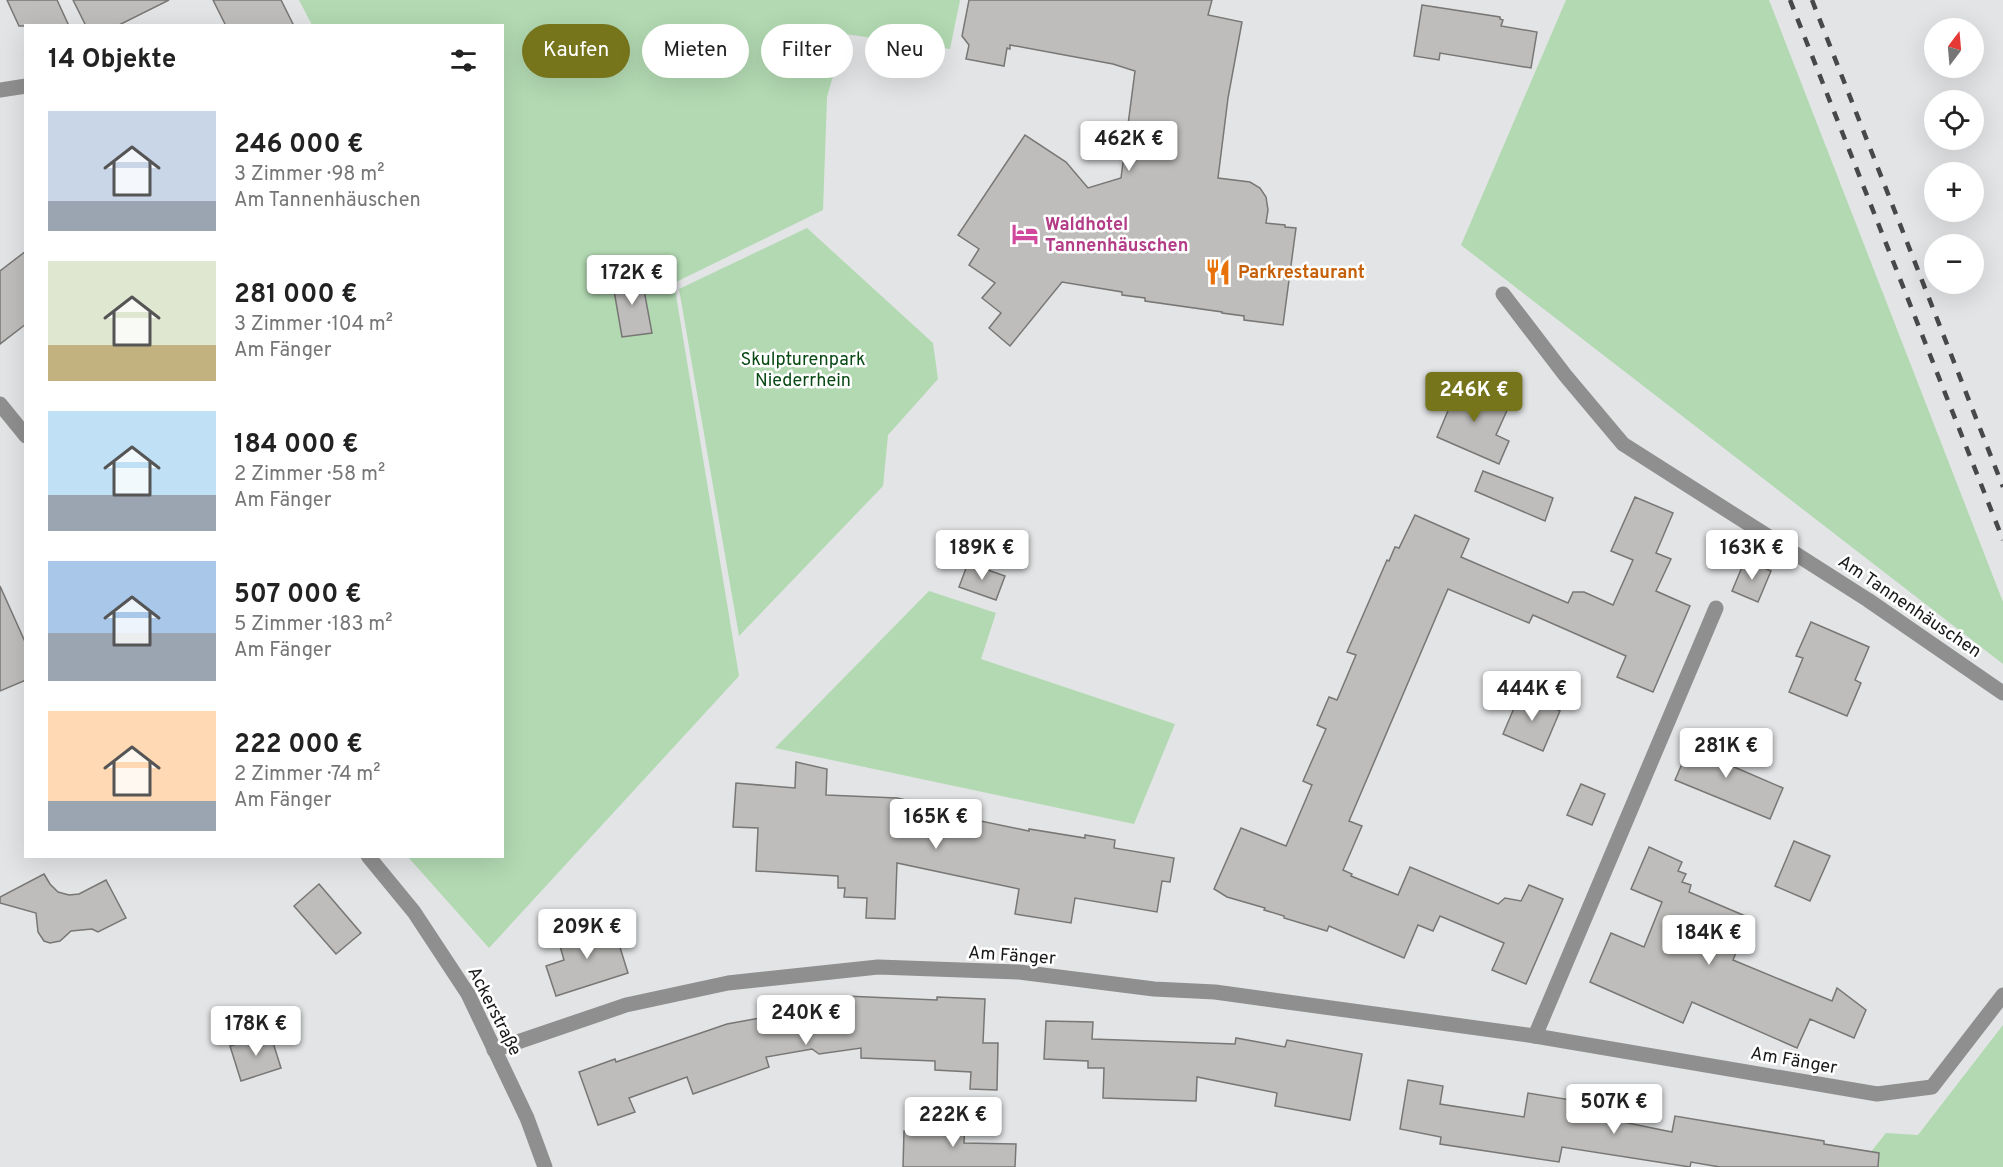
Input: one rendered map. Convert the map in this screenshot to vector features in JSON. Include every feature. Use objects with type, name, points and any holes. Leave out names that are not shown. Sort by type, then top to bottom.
[{"type":"street","points":[[0,90],[24,86]]},
{"type":"street","name":"Am Tannenhäuschen","points":[[1503,294],[1565,375],[1623,444],[1868,600],[2003,693]]},
{"type":"street","points":[[0,404],[24,434]]},
{"type":"street","points":[[1535,1036],[1716,608]]},
{"type":"street","name":"Ackerstraße","points":[[370,858],[414,912],[468,994],[527,1118],[545,1167]]},
{"type":"street","name":"Am Fänger","points":[[494,1050],[626,1005],[728,983],[878,967],[1018,972],[1154,990],[1215,992],[1535,1036],[1876,1094],[1932,1088],[2003,995]]},
{"type":"green space","points":[[299,0],[960,0],[950,49],[945,48],[945,24],[865,24],[865,37],[853,35],[853,24],[761,24],[761,78],[832,78],[827,97],[823,210],[674,283],[739,676],[489,948],[409,858],[504,858],[504,24],[311,24]]},
{"type":"green space","points":[[1566,0],[1769,0],[2003,602],[2003,664],[1461,245]]},
{"type":"green space","name":"Skulpturenpark Niederrhein","points":[[807,228],[933,343],[938,379],[888,435],[883,486],[739,636],[679,289]]},
{"type":"green space","points":[[929,591],[996,613],[981,659],[1175,724],[1134,824],[775,748]]},
{"type":"green space","points":[[2003,1025],[2003,1167],[1859,1167],[1886,1133],[1918,1135]]},
{"type":"building","points":[[7,0],[57,0],[68,24],[24,24],[24,26],[19,26]]},
{"type":"building","points":[[73,0],[169,0],[121,24],[85,24]]},
{"type":"building","points":[[213,0],[281,0],[293,24],[225,24]]},
{"type":"building","points":[[969,0],[1212,0],[1208,15],[1242,22],[1228,98],[1218,178],[1250,182],[1260,188],[1266,197],[1268,210],[1266,223],[1296,228],[1283,325],[1244,320],[1244,316],[1222,312],[1145,301],[1145,298],[1122,295],[1122,292],[1062,282],[1010,346],[989,328],[1001,313],[982,298],[995,283],[969,265],[979,249],[958,235],[1025,135],[1066,162],[1088,188],[1121,178],[1135,71],[1113,64],[1010,45],[1010,49],[1007,48],[1004,66],[966,59],[969,45],[962,36]]},
{"type":"building","points":[[1422,5],[1500,17],[1503,20],[1501,26],[1537,32],[1531,68],[1440,53],[1439,60],[1414,56]]},
{"type":"building","points":[[24,253],[24,326],[0,344],[0,271]]},
{"type":"building","points":[[641,274],[652,333],[622,337],[612,279]]},
{"type":"building","points":[[1452,381],[1509,406],[1496,435],[1509,441],[1499,464],[1437,437],[1450,406],[1442,403]]},
{"type":"building","points":[[1483,471],[1553,498],[1545,521],[1475,491]]},
{"type":"building","points":[[1635,497],[1673,513],[1656,553],[1671,559],[1656,591],[1690,606],[1653,692],[1617,677],[1626,656],[1533,615],[1529,623],[1448,589],[1349,821],[1362,826],[1343,870],[1352,874],[1351,876],[1398,895],[1410,867],[1498,904],[1505,898],[1521,901],[1529,885],[1563,899],[1526,984],[1492,970],[1504,943],[1440,916],[1433,931],[1418,925],[1404,958],[1329,926],[1327,931],[1284,918],[1284,916],[1264,910],[1265,908],[1227,897],[1214,889],[1241,828],[1286,846],[1312,785],[1303,781],[1326,729],[1317,725],[1329,697],[1337,700],[1356,655],[1347,652],[1387,560],[1389,561],[1395,547],[1399,548],[1415,515],[1469,539],[1461,557],[1568,603],[1573,592],[1584,592],[1613,605],[1633,560],[1611,551]]},
{"type":"building","points":[[1745,560],[1771,571],[1758,602],[1732,591]]},
{"type":"building","points":[[968,563],[1005,576],[996,600],[959,587]]},
{"type":"building","points":[[0,586],[24,640],[24,681],[0,691]]},
{"type":"building","points":[[1811,622],[1869,647],[1855,680],[1861,683],[1847,716],[1789,692],[1803,658],[1796,656]]},
{"type":"building","points":[[1520,694],[1560,711],[1543,751],[1503,734]]},
{"type":"building","points":[[1694,736],[1730,751],[1725,763],[1783,788],[1770,819],[1675,780]]},
{"type":"building","points":[[796,762],[827,769],[826,795],[897,798],[933,806],[932,811],[1029,831],[1029,829],[1085,838],[1085,835],[1115,840],[1114,848],[1174,858],[1170,882],[1162,881],[1157,912],[1075,898],[1071,923],[1015,914],[1019,889],[897,863],[895,919],[866,918],[867,898],[844,897],[845,888],[838,888],[838,876],[756,871],[758,828],[733,827],[736,783],[795,788]]},
{"type":"building","points":[[1581,784],[1605,794],[1592,825],[1567,815]]},
{"type":"building","points":[[1794,841],[1830,856],[1810,901],[1775,886]]},
{"type":"building","points":[[1649,847],[1682,862],[1678,871],[1686,874],[1682,882],[1691,885],[1689,892],[1750,918],[1733,960],[1832,1001],[1837,988],[1866,1010],[1854,1038],[1810,1019],[1797,1048],[1692,1002],[1683,1023],[1590,982],[1611,933],[1644,947],[1662,902],[1631,889]]},
{"type":"building","points":[[44,874],[58,892],[69,895],[79,894],[106,880],[126,918],[98,932],[92,929],[71,931],[60,941],[50,943],[44,941],[38,932],[36,913],[0,903],[0,897]]},
{"type":"building","points":[[319,884],[361,933],[336,954],[294,906]]},
{"type":"building","points":[[612,922],[628,973],[556,996],[546,966],[564,960],[558,939]]},
{"type":"building","points":[[845,996],[937,1000],[937,997],[985,999],[983,1043],[998,1043],[997,1090],[970,1089],[971,1072],[935,1070],[935,1061],[861,1058],[861,1048],[819,1054],[812,1049],[766,1057],[769,1067],[693,1094],[687,1077],[629,1098],[635,1112],[598,1125],[579,1072],[615,1059],[616,1062],[727,1024],[776,1015],[775,1007]]},
{"type":"building","points":[[1046,1021],[1093,1022],[1092,1039],[1235,1044],[1236,1038],[1285,1047],[1287,1040],[1362,1054],[1350,1120],[1275,1106],[1277,1093],[1197,1077],[1196,1101],[1103,1098],[1104,1068],[1088,1068],[1088,1061],[1044,1059]]},
{"type":"building","points":[[270,1033],[281,1068],[241,1081],[230,1046]]},
{"type":"building","points":[[1408,1080],[1443,1086],[1440,1104],[1524,1117],[1528,1093],[1615,1107],[1613,1120],[1672,1132],[1675,1116],[1824,1141],[1824,1144],[1879,1153],[1878,1167],[1720,1167],[1691,1162],[1690,1167],[1562,1147],[1559,1162],[1440,1144],[1441,1137],[1400,1129]]},
{"type":"building","points":[[929,1118],[965,1120],[964,1143],[1016,1144],[1015,1167],[903,1167],[904,1131],[929,1132]]},
{"type":"railway","points":[[1790,0],[2003,540]]},
{"type":"railway","points":[[1812,0],[2003,487]]},
{"type":"place","name":"Waldhotel Tannenhäuschen","points":[[1025,234]]},
{"type":"place","name":"Parkrestaurant","points":[[1218,272]]}]
